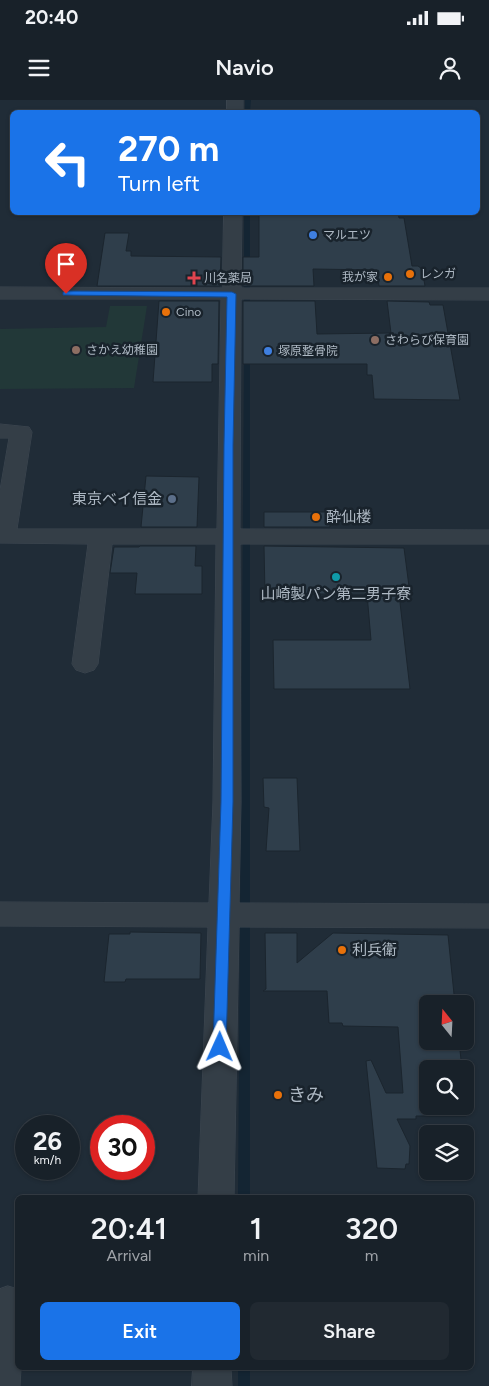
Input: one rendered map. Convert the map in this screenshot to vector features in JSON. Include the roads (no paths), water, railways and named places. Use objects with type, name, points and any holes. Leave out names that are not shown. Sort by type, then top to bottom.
[{"type":"street","points":[[216,1195],[237,915],[227,802],[240,536],[243,294],[233,215]]},
{"type":"street","points":[[0,293],[489,294]]},
{"type":"street","points":[[0,431],[21,432],[2,536],[489,537]]},
{"type":"street","points":[[85,664],[101,536]]},
{"type":"street","points":[[0,914],[489,916]]},
{"type":"street","points":[[0,1386],[8,1304]]},
{"type":"street","points":[[212,1370],[212,1386]]},
{"type":"waterway","points":[[248,100],[248,110]]},
{"type":"waterway","points":[[247,215],[247,312]]},
{"type":"waterway","points":[[244,1195],[247,353]]},
{"type":"waterway","points":[[244,1370],[244,1386]]},
{"type":"place","name":"マルエツ","points":[[313,235]]},
{"type":"place","name":"レンガ","points":[[410,274]]},
{"type":"place","name":"我が家","points":[[388,277]]},
{"type":"place","name":"川名薬局","points":[[194,278]]},
{"type":"place","name":"Cino","points":[[166,312]]},
{"type":"place","name":"さわらび保育園","points":[[375,340]]},
{"type":"place","name":"さかえ幼稚園","points":[[76,350]]},
{"type":"place","name":"塚原整骨院","points":[[268,351]]},
{"type":"place","name":"東京ベイ信金","points":[[172,499]]},
{"type":"place","name":"酔仙楼","points":[[316,517]]},
{"type":"place","name":"山崎製パン第二男子寮","points":[[336,577]]},
{"type":"place","name":"利兵衛","points":[[342,950]]},
{"type":"place","name":"きみ","points":[[278,1095]]}]
